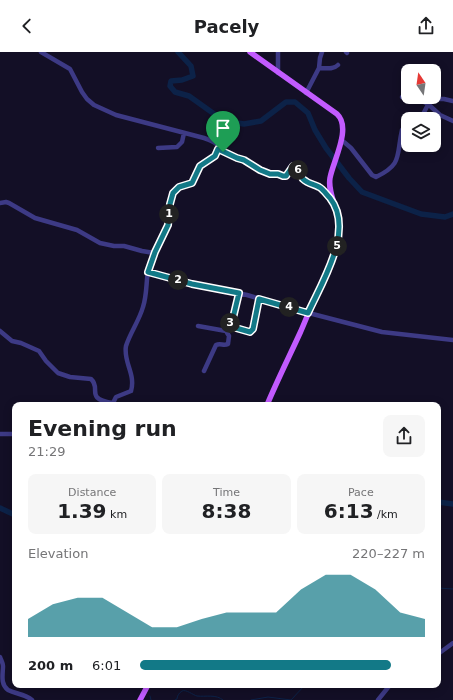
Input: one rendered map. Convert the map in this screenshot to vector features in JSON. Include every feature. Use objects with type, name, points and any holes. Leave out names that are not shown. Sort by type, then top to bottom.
[{"type":"main road","points":[[250,52],[340,117],[343,125],[338,154],[330,181],[331,193],[339,228],[333,258],[268,402]]},
{"type":"main road","points":[[140,700],[146,688]]},
{"type":"street","points":[[41,52],[70,69],[82,92],[94,105],[116,115],[215,142],[218,145],[215,156],[200,166],[192,183],[179,187],[173,193],[170,204],[168,225],[154,253],[148,272],[148,284],[144,306],[126,347],[127,362],[132,373],[133,384],[131,391],[116,398],[113,402]]},
{"type":"street","points":[[278,52],[278,72]]},
{"type":"street","points":[[306,93],[318,68],[322,52]]},
{"type":"street","points":[[318,68],[334,68],[338,65]]},
{"type":"street","points":[[441,100],[453,101]]},
{"type":"street","points":[[424,112],[428,104],[440,115],[448,117],[453,121]]},
{"type":"street","points":[[158,148],[177,147],[182,142],[184,133]]},
{"type":"street","points":[[341,140],[347,144],[372,175],[376,176],[390,169],[395,164],[401,135]]},
{"type":"street","points":[[218,149],[244,160],[260,170],[270,174],[286,176],[290,168],[295,166],[303,179],[320,188],[335,206]]},
{"type":"street","points":[[0,203],[9,203],[35,218],[49,223],[72,227],[100,243],[114,246],[124,246],[142,252],[154,253]]},
{"type":"street","points":[[148,272],[192,284],[239,293],[382,332],[453,340]]},
{"type":"street","points":[[204,371],[216,345],[228,344],[228,329],[233,318],[239,293]]},
{"type":"street","points":[[198,326],[224,332],[228,329],[252,332],[259,299]]},
{"type":"street","points":[[0,331],[12,341],[21,343],[39,351],[46,361],[58,373],[70,377],[91,379],[94,382],[94,393],[97,398],[106,402]]},
{"type":"street","points":[[0,434],[12,434]]},
{"type":"street","points":[[441,652],[453,643]]},
{"type":"street","points":[[0,657],[3,665],[2,681],[4,686],[8,690],[27,696],[32,700]]},
{"type":"street","points":[[378,700],[388,688]]},
{"type":"waterway","points":[[178,52],[191,66],[193,76],[182,80],[171,81],[170,86],[175,92],[189,96],[224,121],[244,124],[261,121],[286,102],[295,102],[308,113],[315,130],[326,148],[362,192],[421,214],[445,217],[453,214]]},
{"type":"waterway","points":[[441,502],[453,504]]},
{"type":"waterway","points":[[0,508],[12,514]]},
{"type":"waterway","points":[[441,588],[453,589]]},
{"type":"waterway","points":[[251,700],[268,697],[291,700],[302,688]]},
{"type":"waterway","points":[[175,700],[182,691],[187,691],[197,696],[214,696],[223,700]]},
{"type":"waterway","points":[[150,696],[151,700]]},
{"type":"route","points":[[218,149],[223,152],[237,158],[241,158],[260,170],[270,174],[275,173],[286,176],[290,168],[295,166],[303,179],[310,184],[319,186],[330,198],[338,215],[339,228],[333,258],[308,313],[259,299],[252,332],[229,326],[233,318],[239,293],[192,284],[148,272],[155,252],[168,225],[170,204],[173,193],[179,187],[192,183],[200,166],[215,156],[218,149]]}]
